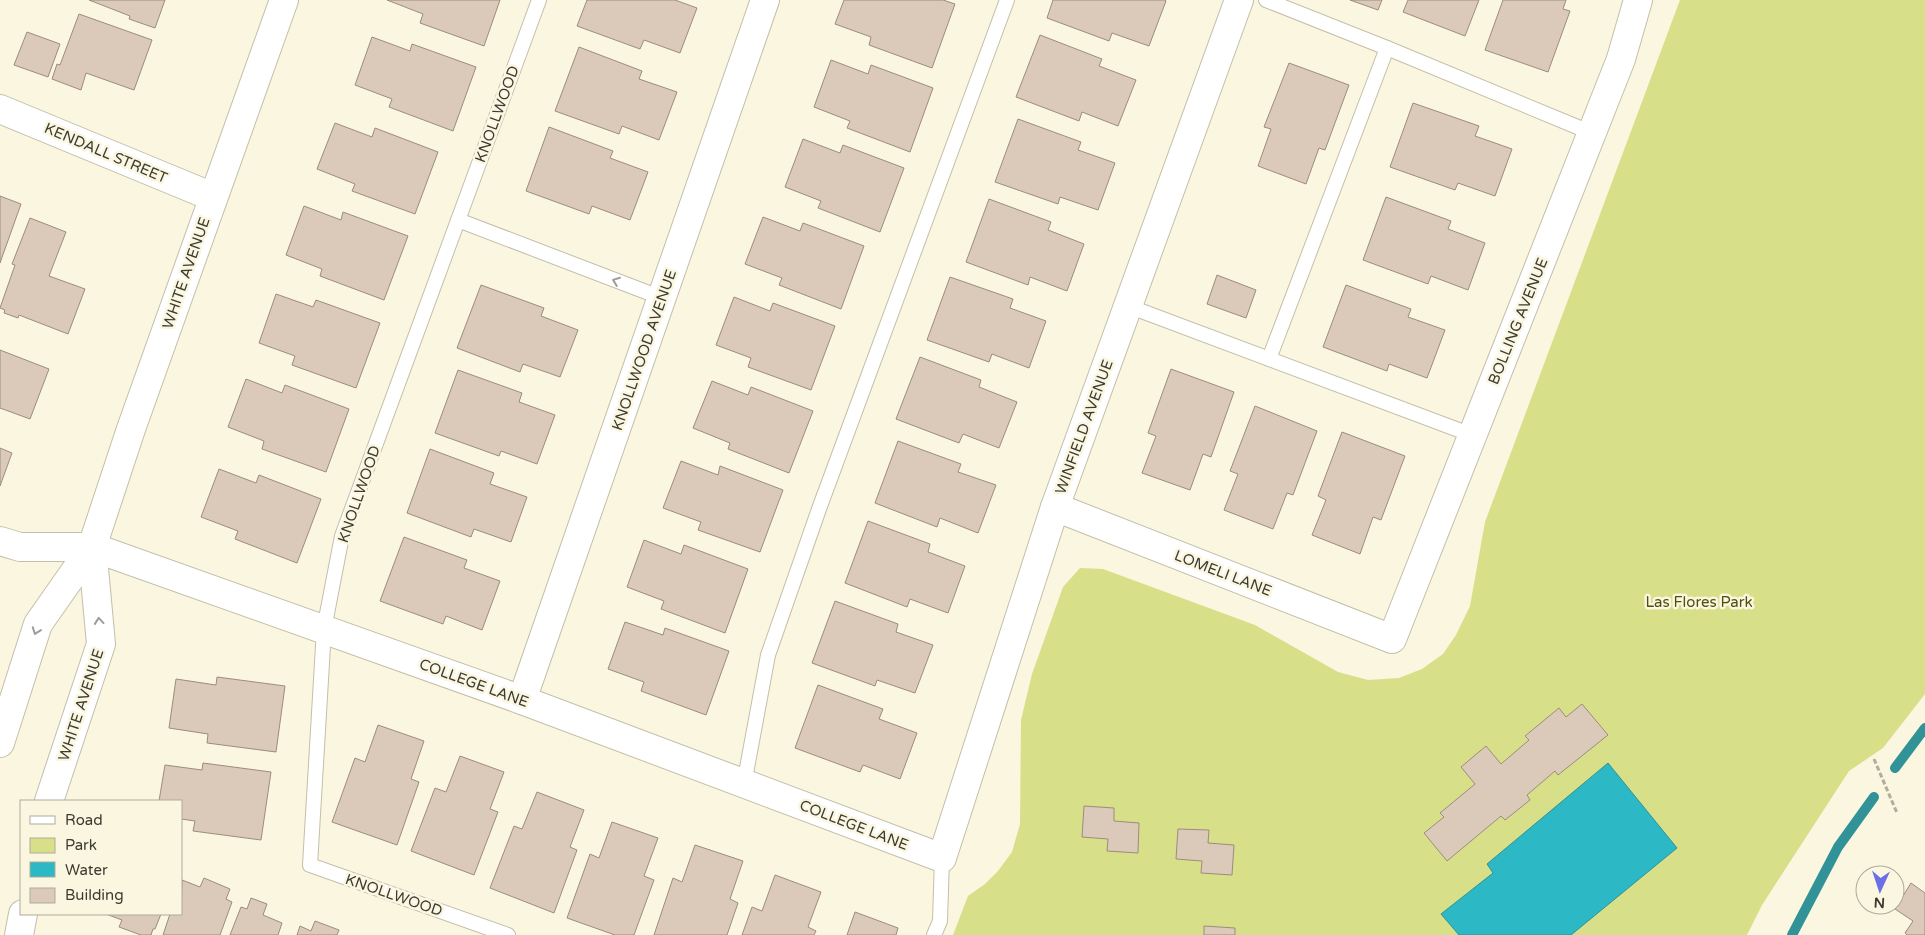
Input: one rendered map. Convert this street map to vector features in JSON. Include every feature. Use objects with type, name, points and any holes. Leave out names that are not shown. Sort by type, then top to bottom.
[{"type":"street","name":"WHITE AVENUE","points":[[0,742],[38,624],[92,547],[213,197],[284,0]]},
{"type":"street","name":"KNOLLWOOD AVENUE","points":[[522,700],[765,0]]},
{"type":"street","name":"WINFIELD AVENUE","points":[[942,858],[1055,507],[1239,0]]},
{"type":"street","name":"BOLLING AVENUE","points":[[1392,639],[1621,59],[1638,0]]},
{"type":"street","name":"KENDALL STREET","points":[[0,109],[213,197]]},
{"type":"street","name":"LOMELI LANE","points":[[1055,507],[1392,639]]},
{"type":"street","name":"COLLEGE LANE","points":[[0,540],[20,547],[92,547],[522,700],[942,858]]},
{"type":"street","name":"WHITE AVENUE","points":[[49,800],[101,644],[92,547]]},
{"type":"street","points":[[19,935],[23,915]]},
{"type":"lane","name":"KNOLLWOOD","points":[[508,935],[310,865],[324,629],[342,536],[539,0]]},
{"type":"lane","points":[[744,784],[768,655],[819,509],[1007,0]]},
{"type":"lane","points":[[1266,0],[1592,133]]},
{"type":"lane","points":[[1269,359],[1387,48]]},
{"type":"lane","points":[[458,220],[662,298]]},
{"type":"lane","points":[[1128,306],[1472,435]]},
{"type":"lane","points":[[934,935],[940,921],[942,858]]},
{"type":"path","points":[[1874,759],[1897,813]]},
{"type":"green space","name":"Las Flores Park","points":[[1680,0],[1925,0],[1925,694],[1883,748],[1849,771],[1762,905],[1747,935],[953,935],[968,896],[985,884],[998,871],[1012,852],[1020,824],[1021,720],[1032,674],[1063,587],[1080,568],[1103,569],[1255,625],[1338,672],[1368,680],[1399,678],[1422,669],[1443,654],[1456,635],[1470,606],[1485,522]]},
{"type":"water","points":[[1608,763],[1677,848],[1571,935],[1459,935],[1441,914],[1493,873],[1487,864]]},
{"type":"building","points":[[89,0],[165,0],[155,28],[129,19],[130,16]]},
{"type":"building","points":[[387,0],[500,0],[484,46],[420,23],[423,14]]},
{"type":"building","points":[[587,0],[675,0],[697,8],[680,53],[644,40],[640,49],[577,26]]},
{"type":"building","points":[[844,0],[943,0],[955,4],[932,68],[869,45],[871,37],[835,24]]},
{"type":"building","points":[[1053,0],[1166,1],[1149,46],[1112,33],[1109,41],[1047,18]]},
{"type":"building","points":[[1350,0],[1382,0],[1378,10]]},
{"type":"building","points":[[1408,0],[1479,0],[1465,36],[1403,12]]},
{"type":"building","points":[[1503,0],[1566,0],[1563,9],[1570,11],[1548,72],[1485,50]]},
{"type":"building","points":[[79,14],[152,40],[134,90],[86,73],[81,90],[52,79],[57,64],[60,65]]},
{"type":"building","points":[[27,32],[60,44],[48,77],[14,65]]},
{"type":"building","points":[[1040,35],[1102,59],[1099,66],[1136,80],[1118,126],[1082,112],[1079,121],[1016,97]]},
{"type":"building","points":[[372,37],[410,51],[412,44],[476,67],[453,131],[389,107],[392,99],[355,85]]},
{"type":"building","points":[[579,47],[642,71],[639,79],[677,92],[659,140],[622,126],[619,134],[555,111]]},
{"type":"building","points":[[831,60],[868,74],[871,65],[933,88],[910,152],[847,128],[850,121],[814,107]]},
{"type":"building","points":[[1289,63],[1349,85],[1325,150],[1319,148],[1306,184],[1258,166],[1271,129],[1264,127]]},
{"type":"building","points":[[1413,103],[1479,126],[1475,136],[1512,149],[1495,196],[1458,183],[1455,190],[1390,167]]},
{"type":"building","points":[[1018,119],[1081,142],[1078,150],[1115,163],[1098,210],[1060,197],[1058,204],[995,182]]},
{"type":"building","points":[[335,123],[372,137],[375,128],[438,152],[415,214],[352,191],[355,184],[317,169]]},
{"type":"building","points":[[549,127],[613,151],[610,158],[648,172],[630,220],[592,206],[589,214],[526,191]]},
{"type":"building","points":[[803,139],[840,153],[843,145],[904,168],[880,232],[818,208],[821,201],[785,187]]},
{"type":"building","points":[[0,196],[21,204],[0,263]]},
{"type":"building","points":[[1386,197],[1451,221],[1448,229],[1485,243],[1468,290],[1431,276],[1428,284],[1363,260]]},
{"type":"building","points":[[989,199],[1051,222],[1048,230],[1084,244],[1067,291],[1030,277],[1028,285],[966,262]]},
{"type":"building","points":[[304,206],[341,220],[343,212],[408,236],[384,300],[320,276],[322,269],[286,255]]},
{"type":"building","points":[[763,217],[800,231],[803,223],[864,246],[841,309],[779,285],[782,278],[745,264]]},
{"type":"building","points":[[30,218],[66,232],[49,276],[85,289],[68,334],[19,315],[18,318],[4,313],[5,310],[0,308],[15,265],[12,264]]},
{"type":"building","points":[[1217,275],[1256,290],[1246,318],[1207,304]]},
{"type":"building","points":[[950,277],[1013,299],[1010,308],[1046,321],[1029,368],[992,354],[989,362],[927,340]]},
{"type":"building","points":[[481,285],[544,308],[541,316],[578,330],[560,377],[523,364],[520,372],[457,348]]},
{"type":"building","points":[[1346,285],[1411,309],[1408,317],[1445,330],[1427,378],[1389,364],[1387,371],[1323,347]]},
{"type":"building","points":[[276,294],[313,307],[316,300],[380,323],[356,388],[292,365],[295,356],[259,343]]},
{"type":"building","points":[[734,297],[770,311],[773,303],[835,326],[811,390],[748,367],[751,358],[716,345]]},
{"type":"building","points":[[0,350],[49,369],[30,419],[0,408]]},
{"type":"building","points":[[920,357],[981,380],[979,387],[1017,402],[999,448],[963,434],[959,443],[896,419]]},
{"type":"building","points":[[1171,369],[1234,392],[1211,457],[1203,454],[1190,490],[1142,473],[1156,436],[1148,433]]},
{"type":"building","points":[[458,370],[522,393],[519,402],[555,415],[537,464],[501,451],[499,456],[435,433]]},
{"type":"building","points":[[246,379],[282,393],[285,385],[349,409],[326,472],[262,449],[264,441],[228,427]]},
{"type":"building","points":[[712,381],[748,395],[751,387],[813,411],[789,473],[728,449],[730,443],[693,428]]},
{"type":"building","points":[[1255,406],[1317,431],[1293,495],[1287,493],[1273,529],[1224,510],[1238,474],[1230,471]]},
{"type":"building","points":[[1342,432],[1405,456],[1381,520],[1373,517],[1360,554],[1312,535],[1326,500],[1318,496]]},
{"type":"building","points":[[898,441],[961,464],[958,472],[996,485],[978,533],[940,518],[937,527],[875,503]]},
{"type":"building","points":[[0,448],[12,453],[0,486]]},
{"type":"building","points":[[430,449],[494,473],[490,484],[527,497],[511,542],[474,529],[471,537],[407,513]]},
{"type":"building","points":[[681,461],[718,475],[720,466],[783,490],[760,552],[698,530],[701,522],[663,508]]},
{"type":"building","points":[[219,469],[256,483],[259,475],[321,499],[297,563],[235,539],[238,531],[201,517]]},
{"type":"building","points":[[868,521],[930,544],[928,552],[965,566],[948,613],[910,599],[907,607],[845,583]]},
{"type":"building","points":[[404,537],[467,560],[464,568],[500,581],[482,630],[446,616],[443,624],[380,601]]},
{"type":"building","points":[[644,540],[681,554],[684,545],[748,569],[725,633],[661,609],[664,601],[627,587]]},
{"type":"building","points":[[835,601],[898,624],[896,632],[933,645],[915,693],[877,680],[875,686],[812,663]]},
{"type":"building","points":[[625,622],[663,635],[665,628],[729,651],[706,715],[641,691],[644,682],[608,669]]},
{"type":"building","points":[[217,677],[285,686],[276,752],[207,743],[208,734],[169,728],[176,679],[216,685]]},
{"type":"building","points":[[818,685],[883,709],[879,719],[917,733],[900,779],[863,765],[860,772],[795,748]]},
{"type":"building","points":[[1582,704],[1608,735],[1558,775],[1555,771],[1527,795],[1530,800],[1505,820],[1501,816],[1447,861],[1424,833],[1444,817],[1440,813],[1475,784],[1461,767],[1486,746],[1501,764],[1529,740],[1525,736],[1559,708],[1566,717]]},
{"type":"building","points":[[378,725],[424,741],[411,779],[419,782],[397,845],[332,822],[355,758],[365,762]]},
{"type":"building","points":[[460,756],[504,772],[490,809],[498,812],[474,875],[411,851],[435,788],[446,792]]},
{"type":"building","points":[[203,763],[271,772],[261,840],[193,831],[195,821],[182,819],[182,800],[159,800],[165,765],[202,770]]},
{"type":"building","points":[[537,792],[584,810],[570,847],[577,850],[554,913],[490,888],[514,826],[522,829]]},
{"type":"building","points":[[1084,806],[1114,808],[1114,821],[1139,823],[1138,853],[1107,851],[1108,839],[1082,837]]},
{"type":"building","points":[[612,822],[658,838],[644,876],[654,880],[634,935],[615,935],[567,918],[590,854],[599,858]]},
{"type":"building","points":[[1178,829],[1209,830],[1208,843],[1234,845],[1232,875],[1201,873],[1202,861],[1176,859]]},
{"type":"building","points":[[695,845],[743,861],[730,899],[738,903],[727,935],[654,935],[673,878],[682,882]]},
{"type":"building","points":[[775,875],[821,892],[808,927],[816,931],[814,935],[742,935],[752,907],[762,911]]},
{"type":"building","points":[[204,878],[230,889],[226,899],[232,902],[220,935],[163,935],[170,915],[182,915],[182,880],[200,887]]},
{"type":"building","points":[[1911,883],[1925,893],[1925,935],[1907,935],[1905,933],[1913,921],[1904,915],[1905,893]]},
{"type":"building","points":[[251,898],[267,904],[263,915],[282,923],[278,935],[230,935],[241,907],[247,909]]},
{"type":"building","points":[[855,912],[898,928],[896,935],[847,935]]},
{"type":"building","points":[[109,915],[161,915],[151,935],[141,935],[119,927],[122,920]]},
{"type":"building","points":[[315,921],[339,930],[337,935],[297,935],[300,926],[311,931]]},
{"type":"building","points":[[1204,926],[1235,928],[1235,935],[1204,935]]},
{"type":"waterway","points":[[1895,768],[1925,728]]},
{"type":"waterway","points":[[1792,935],[1838,847],[1874,797]]}]
